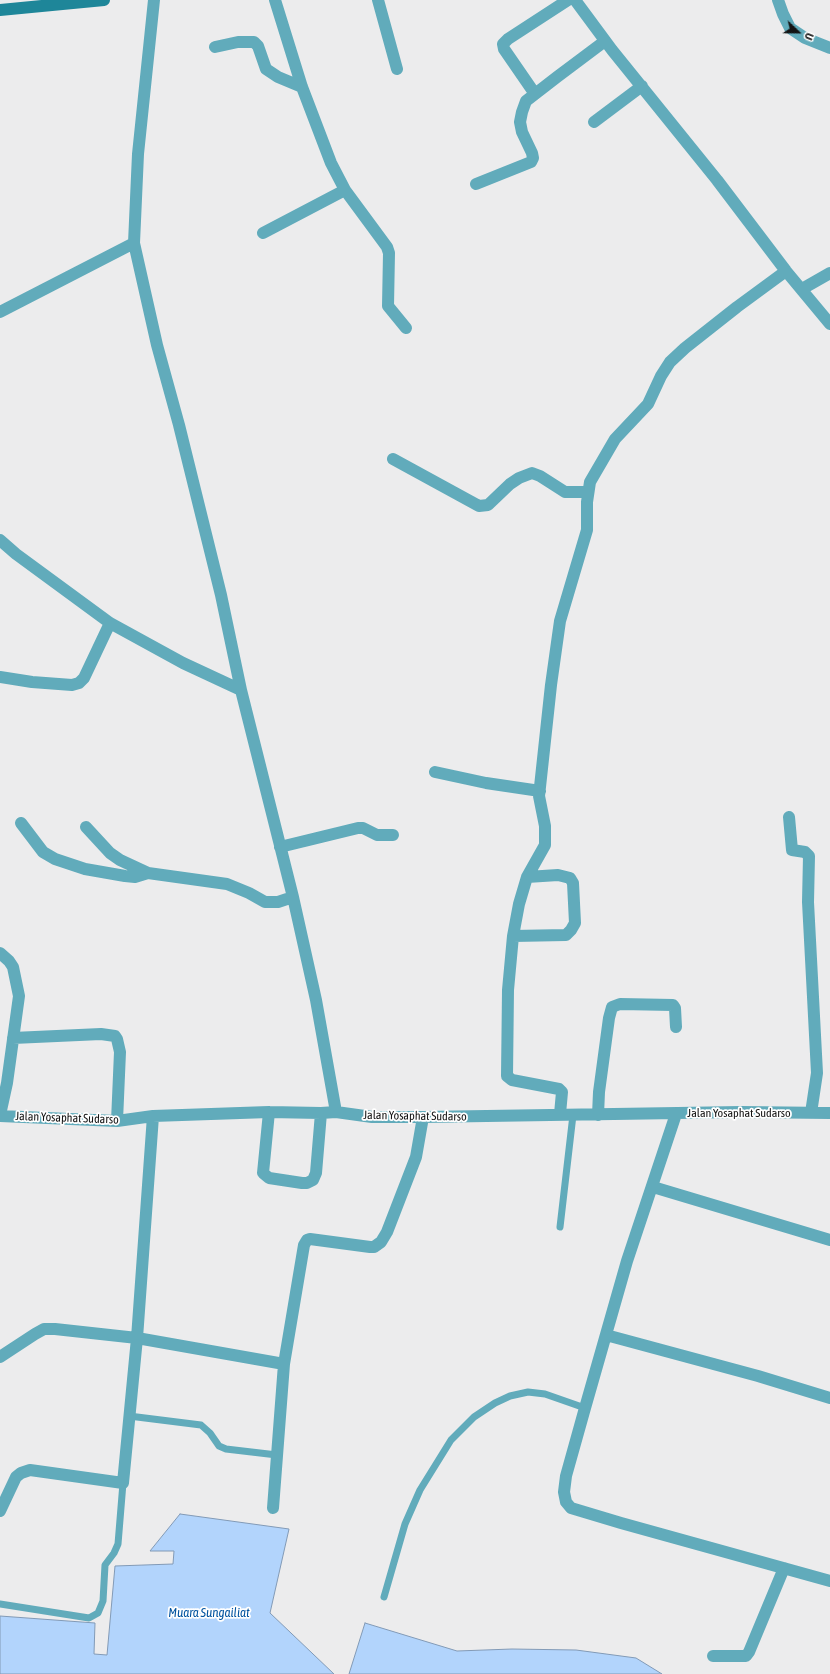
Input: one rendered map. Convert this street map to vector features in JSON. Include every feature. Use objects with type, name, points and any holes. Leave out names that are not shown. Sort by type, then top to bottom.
[{"type":"main road","points":[[0,10],[104,0]]},
{"type":"street","points":[[154,0],[138,154],[134,243],[157,345],[179,425],[221,595],[241,690],[293,897],[316,1000],[336,1112]]},
{"type":"street","points":[[275,0],[302,86],[331,163],[345,190],[387,247],[389,253],[388,306],[406,328]]},
{"type":"street","points":[[378,0],[397,70]]},
{"type":"street","points":[[535,94],[504,49],[503,44],[508,39],[568,0]]},
{"type":"street","points":[[575,0],[605,41],[717,180],[786,271],[830,324]]},
{"type":"street","points":[[778,0],[782,14],[790,28],[805,38],[830,48]]},
{"type":"street","points":[[476,184],[531,161],[532,153],[522,132],[520,122],[526,101],[605,41]]},
{"type":"street","points":[[216,47],[238,42],[254,42],[258,46],[266,69],[278,77],[302,86]]},
{"type":"street","points":[[594,122],[642,86]]},
{"type":"street","points":[[263,233],[345,190]]},
{"type":"street","points":[[0,312],[134,243]]},
{"type":"street","points":[[560,1114],[562,1092],[559,1089],[512,1080],[507,1076],[508,990],[513,936],[519,904],[528,878],[545,845],[544,826],[540,808],[540,791],[551,685],[560,621],[587,530],[588,492],[590,482],[615,439],[648,404],[661,376],[670,362],[685,348],[737,307],[786,271]]},
{"type":"street","points":[[802,289],[830,273]]},
{"type":"street","points":[[393,459],[452,492],[481,506],[490,503],[510,484],[519,478],[532,473],[540,476],[565,492],[588,492]]},
{"type":"street","points":[[0,540],[16,554],[110,623],[182,663],[241,690]]},
{"type":"street","points":[[0,677],[32,682],[72,685],[79,683],[84,678],[110,623]]},
{"type":"street","points":[[435,772],[486,783],[540,791]]},
{"type":"street","points":[[789,817],[792,850],[806,852],[809,856],[808,902],[817,1073],[813,1102]]},
{"type":"street","points":[[21,823],[43,852],[55,859],[84,869],[125,876],[135,877],[148,873]]},
{"type":"street","points":[[86,827],[110,853],[120,860],[148,873],[227,884],[266,902],[278,902],[293,897]]},
{"type":"street","points":[[280,847],[358,828],[363,828],[376,836],[394,835]]},
{"type":"street","points":[[513,936],[566,935],[571,930],[574,922],[573,883],[570,878],[563,875],[550,875],[528,878]]},
{"type":"street","points":[[0,954],[11,964],[15,972],[19,996],[0,1116]]},
{"type":"street","points":[[598,1103],[609,1018],[612,1007],[620,1004],[672,1005],[675,1008],[676,1027]]},
{"type":"street","points":[[13,1038],[101,1034],[115,1036],[120,1052],[117,1121]]},
{"type":"street","name":"Jalan Yosaphat Sudarso","points":[[0,1116],[117,1121],[153,1116],[269,1112],[322,1114],[336,1112],[372,1117],[475,1117],[573,1114],[598,1103],[676,1114],[741,1112],[813,1102],[830,1114]]},
{"type":"street","points":[[269,1112],[263,1173],[264,1176],[302,1183],[307,1183],[312,1180],[316,1173],[322,1114]]},
{"type":"street","points":[[676,1114],[653,1187],[627,1261],[585,1408],[566,1476],[564,1492],[566,1502],[570,1507],[621,1523],[830,1581]]},
{"type":"street","points":[[0,1510],[16,1477],[21,1473],[30,1470],[123,1483],[137,1338],[153,1116]]},
{"type":"street","points":[[273,1508],[284,1364],[305,1243],[310,1239],[374,1247],[381,1242],[387,1232],[416,1157],[423,1117]]},
{"type":"street","points":[[653,1187],[830,1240]]},
{"type":"street","points":[[0,1357],[44,1329],[55,1329],[137,1338],[284,1364]]},
{"type":"street","points":[[606,1335],[758,1376],[830,1398]]},
{"type":"street","points":[[713,1656],[746,1656],[784,1568]]},
{"type":"lane","points":[[560,1227],[573,1114]]},
{"type":"lane","points":[[384,1597],[405,1524],[420,1490],[451,1440],[474,1417],[495,1403],[510,1396],[528,1392],[545,1394],[585,1408]]},
{"type":"lane","points":[[130,1416],[200,1425],[210,1433],[219,1446],[226,1449],[278,1455]]},
{"type":"lane","points":[[0,1604],[89,1618],[98,1614],[103,1601],[105,1565],[114,1553],[118,1544],[123,1483]]},
{"type":"water","name":"Muara Sungailiat","points":[[180,1514],[289,1529],[270,1613],[334,1674],[0,1674],[0,1616],[95,1623],[94,1654],[107,1655],[115,1566],[173,1564],[174,1551],[150,1551]]},
{"type":"water","points":[[365,1623],[457,1651],[512,1649],[576,1650],[636,1658],[662,1674],[349,1674]]}]
